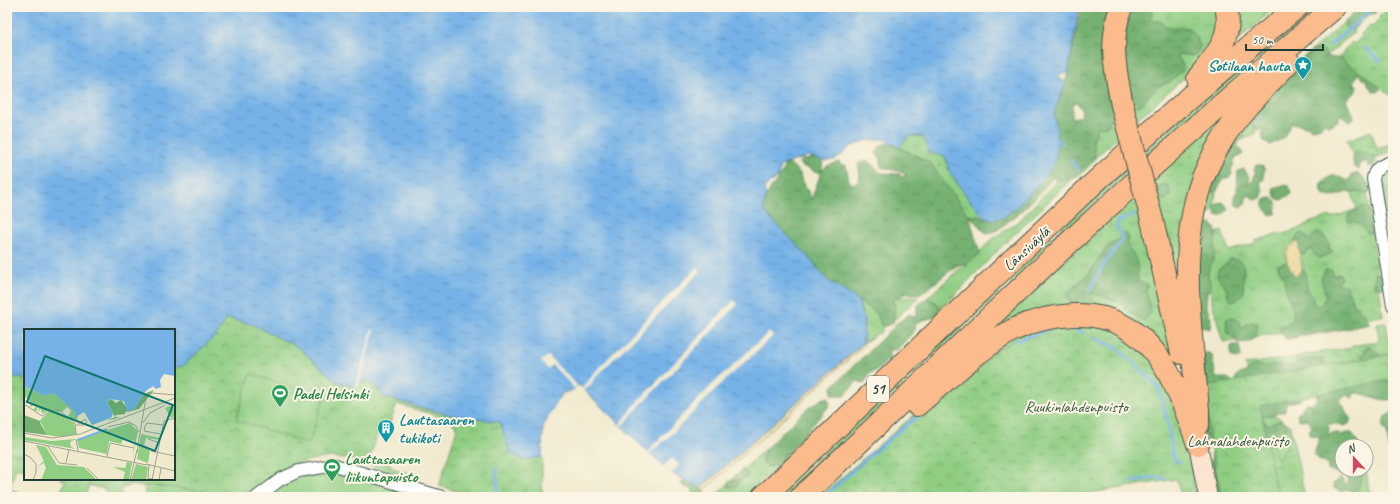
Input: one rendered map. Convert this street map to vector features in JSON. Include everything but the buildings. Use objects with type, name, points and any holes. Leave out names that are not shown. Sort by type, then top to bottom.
[{"type":"highway","points":[[1121,7],[1116,19],[1114,58],[1122,105],[1152,220],[1187,377],[1198,444]]},
{"type":"highway","points":[[1147,136],[1209,65],[1221,47],[1228,29],[1228,15],[1226,7]]},
{"type":"highway","name":"Länsiväylä","points":[[763,497],[1081,196],[1147,136],[1297,7]]},
{"type":"highway","points":[[1198,444],[1198,409],[1187,277],[1190,232],[1199,188],[1204,174],[1219,146],[1237,118],[1252,100],[1302,48],[1336,7]]},
{"type":"highway","name":"Länsiväylä","points":[[807,491],[1008,300],[1164,156],[1265,66],[1336,7]]},
{"type":"highway","points":[[807,491],[889,429],[987,347],[1015,330],[1044,318],[1055,316],[1083,314],[1111,320],[1126,327],[1148,345],[1166,369],[1175,386],[1183,402],[1198,444]]},
{"type":"main road","points":[[1198,444],[1208,497]]},
{"type":"street","points":[[1393,161],[1376,169],[1374,174],[1374,184],[1393,305]]},
{"type":"street","points":[[257,497],[281,479],[298,471],[335,465],[442,497]]},
{"type":"green space","points":[[1081,7],[1110,7],[1115,111],[1107,126],[1098,127],[1093,140],[1095,158],[1082,173],[1071,179],[1059,180],[1052,178],[1040,193],[1018,214],[996,231],[986,233],[969,216],[980,254],[968,263],[956,266],[921,294],[905,294],[893,299],[895,310],[893,323],[883,327],[874,311],[827,280],[805,253],[769,217],[763,209],[766,196],[783,171],[784,165],[789,163],[800,173],[811,200],[822,170],[827,166],[839,162],[841,165],[846,165],[849,180],[853,184],[858,182],[860,177],[858,163],[867,160],[881,173],[899,174],[903,177],[906,175],[902,172],[881,167],[881,159],[876,153],[881,145],[887,143],[899,147],[930,163],[968,215],[992,220],[1058,141],[1054,113],[1068,74]],"holes":[[[1077,102],[1082,111],[1081,116],[1072,118],[1072,104]]]},
{"type":"green space","points":[[1131,7],[1147,7],[1152,13],[1150,20],[1161,22],[1169,28],[1189,28],[1197,37],[1200,48],[1195,56],[1177,54],[1184,69],[1170,82],[1158,86],[1139,107],[1117,64]]},
{"type":"green space","points":[[1147,7],[1222,7],[1221,34],[1193,70],[1135,121],[1130,90],[1140,106],[1158,86],[1170,82],[1161,22],[1150,20]]},
{"type":"green space","points":[[1232,7],[1259,7],[1265,12],[1271,7],[1276,7],[1236,42],[1232,39]]},
{"type":"green space","points":[[1312,7],[1320,7],[1245,69],[1145,157],[1144,152],[1174,125]]},
{"type":"green space","points":[[1362,7],[1372,7],[1350,26],[1354,32],[1325,57],[1323,50],[1268,101],[1255,126],[1255,135],[1239,141],[1217,182],[1214,208],[1196,233],[1212,166],[1283,75]]},
{"type":"green space","points":[[1364,7],[1377,7],[1375,13],[1368,15],[1365,19],[1362,19],[1354,28],[1350,29],[1344,26],[1348,19]]},
{"type":"green space","points":[[1393,8],[1393,97],[1339,57],[1352,42],[1354,44],[1362,36],[1361,34],[1370,26],[1372,27],[1380,19],[1379,17],[1388,9],[1390,11]]},
{"type":"green space","points":[[1320,49],[1325,52],[1326,58],[1328,56],[1344,59],[1382,87],[1378,92],[1373,91],[1369,87],[1367,80],[1363,79],[1358,73],[1354,82],[1357,86],[1355,93],[1346,100],[1354,116],[1350,122],[1340,115],[1338,121],[1328,126],[1325,123],[1321,127],[1312,129],[1305,125],[1291,123],[1286,135],[1277,142],[1269,145],[1263,140],[1262,128],[1259,130],[1254,128],[1248,116],[1298,61],[1308,54],[1310,55],[1313,50]]},
{"type":"green space","points":[[1237,103],[1206,157],[1186,320],[1150,182]]},
{"type":"green space","points":[[1113,115],[1118,137],[1095,158],[1093,140],[1098,127],[1107,126]]},
{"type":"green space","points":[[1371,131],[1380,157],[1356,165],[1347,140]]},
{"type":"green space","points":[[1236,134],[1243,134],[1244,138],[1236,144],[1241,149],[1243,154],[1234,160],[1233,167],[1231,169],[1232,174],[1230,177],[1222,179],[1223,181],[1217,191],[1213,193],[1210,189],[1218,174],[1219,166]]},
{"type":"green space","points":[[909,136],[922,136],[928,146],[945,156],[950,173],[974,206],[986,218],[968,215],[930,163],[899,147]]},
{"type":"green space","points":[[1393,143],[1393,151],[1382,156],[1379,148]]},
{"type":"green space","points":[[1357,151],[1368,154],[1369,156],[1371,155],[1375,158],[1376,162],[1373,166],[1368,166],[1366,160],[1360,161],[1358,169],[1354,167],[1354,153]]},
{"type":"green space","points":[[819,156],[823,162],[821,172],[814,172],[811,169],[801,166],[799,163],[802,159],[806,160]]},
{"type":"green space","points":[[1257,165],[1264,167],[1265,171],[1263,173],[1264,179],[1260,182],[1263,192],[1261,198],[1255,200],[1249,195],[1242,207],[1236,205],[1234,196],[1237,192],[1238,171],[1244,169],[1250,178],[1247,183],[1253,181],[1256,174],[1254,169]]},
{"type":"green space","points":[[1128,166],[1129,171],[784,497],[778,497],[1041,247]]},
{"type":"green space","points":[[1393,171],[1393,189],[1387,190],[1383,176]]},
{"type":"green space","points":[[1358,173],[1367,181],[1370,193],[1348,192],[1331,197],[1324,195],[1321,187],[1323,182],[1328,178],[1335,175],[1348,181],[1352,175]]},
{"type":"green space","points":[[1072,179],[1004,244],[940,310],[937,303],[927,298],[957,271],[980,254],[980,251],[991,240],[1020,220],[1057,180]]},
{"type":"green space","points":[[1393,181],[1393,243],[1389,242],[1389,232],[1386,229],[1388,222],[1384,218],[1380,196],[1384,190],[1383,185]]},
{"type":"green space","points":[[1164,184],[1168,186],[1170,196],[1159,201],[1156,196],[1157,188]]},
{"type":"green space","points":[[1283,185],[1289,186],[1291,194],[1281,200],[1276,198],[1273,190],[1274,188]]},
{"type":"green space","points":[[1366,185],[1383,316],[1223,342],[1211,299],[1209,283],[1208,265],[1214,234],[1222,231],[1229,251],[1255,243],[1255,241],[1279,233],[1280,235],[1307,226],[1306,224],[1330,216],[1331,218],[1357,209],[1352,193],[1355,188]]},
{"type":"green space","points":[[1136,194],[1145,225],[1178,365],[1177,371],[952,366]],"holes":[[[1120,238],[1138,281],[1146,291],[1151,313],[1142,321],[1118,302],[1074,286],[1088,275],[1105,249]]]},
{"type":"green space","points":[[1272,198],[1277,205],[1277,209],[1276,214],[1270,215],[1262,206],[1265,199]]},
{"type":"green space","points":[[1223,202],[1228,210],[1220,216],[1216,215],[1214,208],[1218,203]]},
{"type":"green space","points":[[1363,206],[1368,208],[1373,215],[1369,226],[1372,232],[1368,234],[1360,225],[1354,222],[1348,222],[1348,215]]},
{"type":"green space","points":[[1207,224],[1212,224],[1216,230],[1215,252],[1207,274],[1210,282],[1210,289],[1207,292],[1206,305],[1211,319],[1210,329],[1202,327],[1196,323],[1188,255],[1201,231]]},
{"type":"green space","points":[[1317,232],[1325,237],[1330,245],[1328,250],[1333,251],[1331,254],[1319,258],[1311,249],[1305,254],[1298,254],[1294,244],[1296,237],[1303,233],[1310,240]]},
{"type":"green space","points":[[1122,233],[1127,234],[1129,239],[1127,244],[1137,261],[1138,281],[1147,284],[1146,291],[1151,313],[1142,321],[1118,302],[1092,292],[1092,304],[1074,306],[1070,303],[1067,294],[1074,286],[1088,275],[1105,249],[1120,238]]},
{"type":"green space","points":[[1230,259],[1241,262],[1244,270],[1244,292],[1236,301],[1230,301],[1226,288],[1218,277],[1218,270]]},
{"type":"green space","points":[[1290,261],[1296,263],[1305,271],[1307,288],[1316,306],[1321,305],[1326,297],[1321,278],[1325,270],[1332,270],[1333,276],[1340,274],[1342,279],[1337,283],[1347,286],[1354,306],[1357,306],[1360,311],[1363,312],[1370,324],[1286,339],[1281,333],[1280,327],[1294,319],[1292,305],[1278,265]]},
{"type":"green space","points":[[1376,273],[1386,274],[1385,288],[1375,287],[1374,281]]},
{"type":"green space","points":[[891,297],[918,298],[892,322]]},
{"type":"green space","points":[[927,298],[937,303],[940,310],[935,317],[916,323],[915,330],[897,350],[888,350],[891,357],[879,369],[869,374],[864,383],[857,381],[845,395],[832,395],[832,387],[896,325],[893,323],[896,324],[910,314],[916,317],[918,305]]},
{"type":"green space","points":[[859,302],[876,313],[880,320],[882,331],[863,343],[864,321]]},
{"type":"green space","points":[[1230,317],[1240,320],[1241,327],[1251,322],[1257,323],[1255,337],[1250,341],[1236,342],[1233,337],[1228,334],[1226,320]]},
{"type":"green space","points":[[227,318],[254,325],[298,347],[337,382],[358,380],[368,382],[378,389],[382,396],[421,408],[456,416],[500,422],[523,460],[542,457],[542,497],[478,497],[439,486],[457,428],[449,419],[397,404],[389,425],[380,424],[368,465],[352,460],[331,457],[315,459],[300,463],[258,485],[241,497],[203,497],[204,491],[108,480],[175,480],[175,368],[183,366],[217,334]]},
{"type":"green space","points":[[1386,323],[1391,354],[1251,378],[1245,364],[1300,357],[1300,355],[1352,348],[1352,346],[1379,341],[1377,324]]},
{"type":"green space","name":"Ruukinlahdenpuisto","points":[[1113,325],[1162,368],[1188,444],[1196,497],[1181,497],[1177,479],[1065,497],[819,497],[966,370],[1036,326]]},
{"type":"green space","points":[[1239,345],[1241,357],[1237,359],[1231,356],[1231,346]]},
{"type":"green space","points":[[1368,346],[1374,349],[1383,359],[1364,363],[1362,355],[1364,354],[1365,348]]},
{"type":"green space","name":"Lahnalahdenpuisto","points":[[1205,353],[1212,355],[1216,378],[1228,378],[1234,383],[1237,375],[1246,372],[1253,366],[1294,366],[1296,361],[1306,359],[1323,359],[1325,364],[1322,374],[1299,401],[1286,403],[1285,412],[1278,412],[1272,416],[1261,415],[1267,425],[1281,420],[1286,423],[1287,430],[1272,437],[1266,450],[1235,497],[1214,497],[1213,490],[1216,485],[1215,478],[1209,471],[1212,449],[1208,446],[1204,432],[1203,355]]},
{"type":"green space","name":"Lahnalahdenpuisto","points":[[1393,354],[1393,379],[1260,406],[1275,486],[1285,497],[1222,497],[1210,444],[1206,386]]},
{"type":"green space","name":"Padel Helsinki","points":[[250,374],[324,397],[309,444],[236,420]]},
{"type":"green space","points":[[1393,375],[1393,399],[1383,400],[1365,394],[1355,393],[1352,398],[1347,395],[1339,400],[1348,416],[1351,417],[1349,424],[1343,426],[1340,424],[1327,424],[1326,425],[1329,427],[1328,435],[1332,433],[1339,433],[1341,435],[1352,433],[1356,438],[1334,438],[1334,472],[1330,470],[1328,471],[1327,463],[1319,460],[1314,454],[1320,437],[1309,435],[1309,430],[1312,427],[1308,419],[1298,419],[1297,414],[1306,403],[1313,404],[1317,398],[1316,390]]},
{"type":"green space","points":[[7,376],[24,379],[24,456],[7,451]]},
{"type":"green space","points":[[828,397],[830,405],[777,466],[767,467],[762,462],[765,449],[807,409],[822,399]]},
{"type":"green space","points":[[1260,406],[1290,425],[1305,497],[1240,497]]},
{"type":"green space","points":[[1392,412],[1393,462],[1391,461],[1387,432],[1383,427],[1385,417]]},
{"type":"green space","points":[[1285,437],[1288,447],[1282,451],[1282,457],[1277,458],[1274,452],[1272,440]]},
{"type":"green space","points":[[765,449],[762,462],[767,467],[777,466],[746,497],[714,497]]},
{"type":"green space","points":[[7,451],[24,456],[24,469],[16,467],[10,489],[21,493],[20,497],[7,497]]},
{"type":"green space","points":[[369,459],[390,464],[392,468],[409,473],[409,476],[407,477],[369,465],[367,462]]},
{"type":"green space","name":"Lauttasaaren liikuntapuisto","points":[[333,469],[425,497],[263,497],[296,479]]},
{"type":"green space","points":[[741,470],[744,470],[748,475],[747,477],[743,477],[741,481],[738,481],[737,486],[729,487],[728,482],[734,479],[735,475],[739,474]]},
{"type":"green space","points":[[686,478],[701,486],[706,493],[702,497],[693,496],[691,489],[683,486],[681,483]]},
{"type":"green space","points":[[1341,478],[1346,484],[1349,481],[1348,478],[1361,478],[1356,491],[1351,492],[1347,489],[1342,492],[1334,488],[1333,484]]},
{"type":"green space","points":[[1347,478],[1367,478],[1370,497],[1363,497],[1353,487]]},
{"type":"green space","points":[[62,480],[108,480],[204,491],[203,497],[145,497],[145,487],[130,485],[120,490],[124,497],[105,497],[107,490],[89,485],[85,497],[59,497],[65,481]]},
{"type":"sand","points":[[1298,241],[1302,269],[1296,277],[1290,268],[1286,256],[1291,245]]},
{"type":"sand","points":[[863,343],[864,345],[705,490],[701,488]]},
{"type":"water","points":[[7,7],[1079,7],[1068,74],[1060,73],[1058,78],[1066,82],[1054,113],[1058,141],[1054,164],[1037,186],[1019,205],[1004,217],[992,220],[986,218],[974,206],[950,173],[945,156],[927,152],[928,145],[922,136],[909,136],[899,147],[884,139],[864,141],[850,147],[834,160],[825,161],[808,156],[780,166],[778,177],[764,188],[766,196],[763,209],[805,253],[827,280],[858,300],[864,321],[863,343],[701,488],[676,476],[648,452],[579,385],[573,390],[563,393],[556,402],[543,427],[542,457],[523,460],[510,453],[500,422],[456,416],[421,408],[382,396],[376,386],[366,380],[356,387],[337,382],[298,347],[254,325],[227,318],[217,334],[183,366],[175,368],[175,329],[24,329],[24,379],[7,376]]},
{"type":"pier","points":[[697,267],[701,271],[595,378],[588,388],[587,387],[584,390],[582,388],[591,376]]},
{"type":"pier","points":[[734,300],[738,304],[632,414],[626,423],[625,422],[621,426],[620,424],[630,412],[629,411]]},
{"type":"pier","points":[[372,329],[374,330],[358,388],[356,387]]},
{"type":"pier","points":[[769,332],[773,336],[719,386],[664,442],[662,441],[662,443],[650,453],[648,452],[653,447],[652,446],[716,381]]},
{"type":"pier","points":[[548,356],[575,383],[577,387],[575,389],[552,365],[548,369],[541,361]]},
{"type":"pier","points":[[672,458],[679,465],[672,473],[664,466]]},
{"type":"waterway","points":[[1330,45],[1375,7]]},
{"type":"waterway","points":[[1365,48],[1380,61]]},
{"type":"waterway","points":[[1057,139],[1063,143]]},
{"type":"waterway","points":[[1072,161],[1078,170]]},
{"type":"waterway","points":[[1117,220],[1118,222],[1136,214]]},
{"type":"waterway","points":[[1090,290],[1099,272],[1122,239],[1117,227],[1118,222]]},
{"type":"waterway","points":[[1059,327],[1071,328],[1084,333]]},
{"type":"waterway","points":[[1016,341],[1052,328]]},
{"type":"waterway","points":[[1094,338],[1114,346],[1158,387],[1168,424],[1173,457],[1179,462]]},
{"type":"waterway","points":[[824,497],[868,457],[921,413]]},
{"type":"waterway","points":[[496,468],[498,494]]},
{"type":"waterway","points":[[1130,482],[1155,477],[1165,479]]},
{"type":"place","name":"Sotilaan hauta","points":[[1303,80]]},
{"type":"place","name":"Padel Helsinki","points":[[280,408]]},
{"type":"place","name":"Lauttasaaren tukikoti","points":[[386,443]]},
{"type":"place","name":"Lauttasaaren liikuntapuisto","points":[[332,482]]}]
